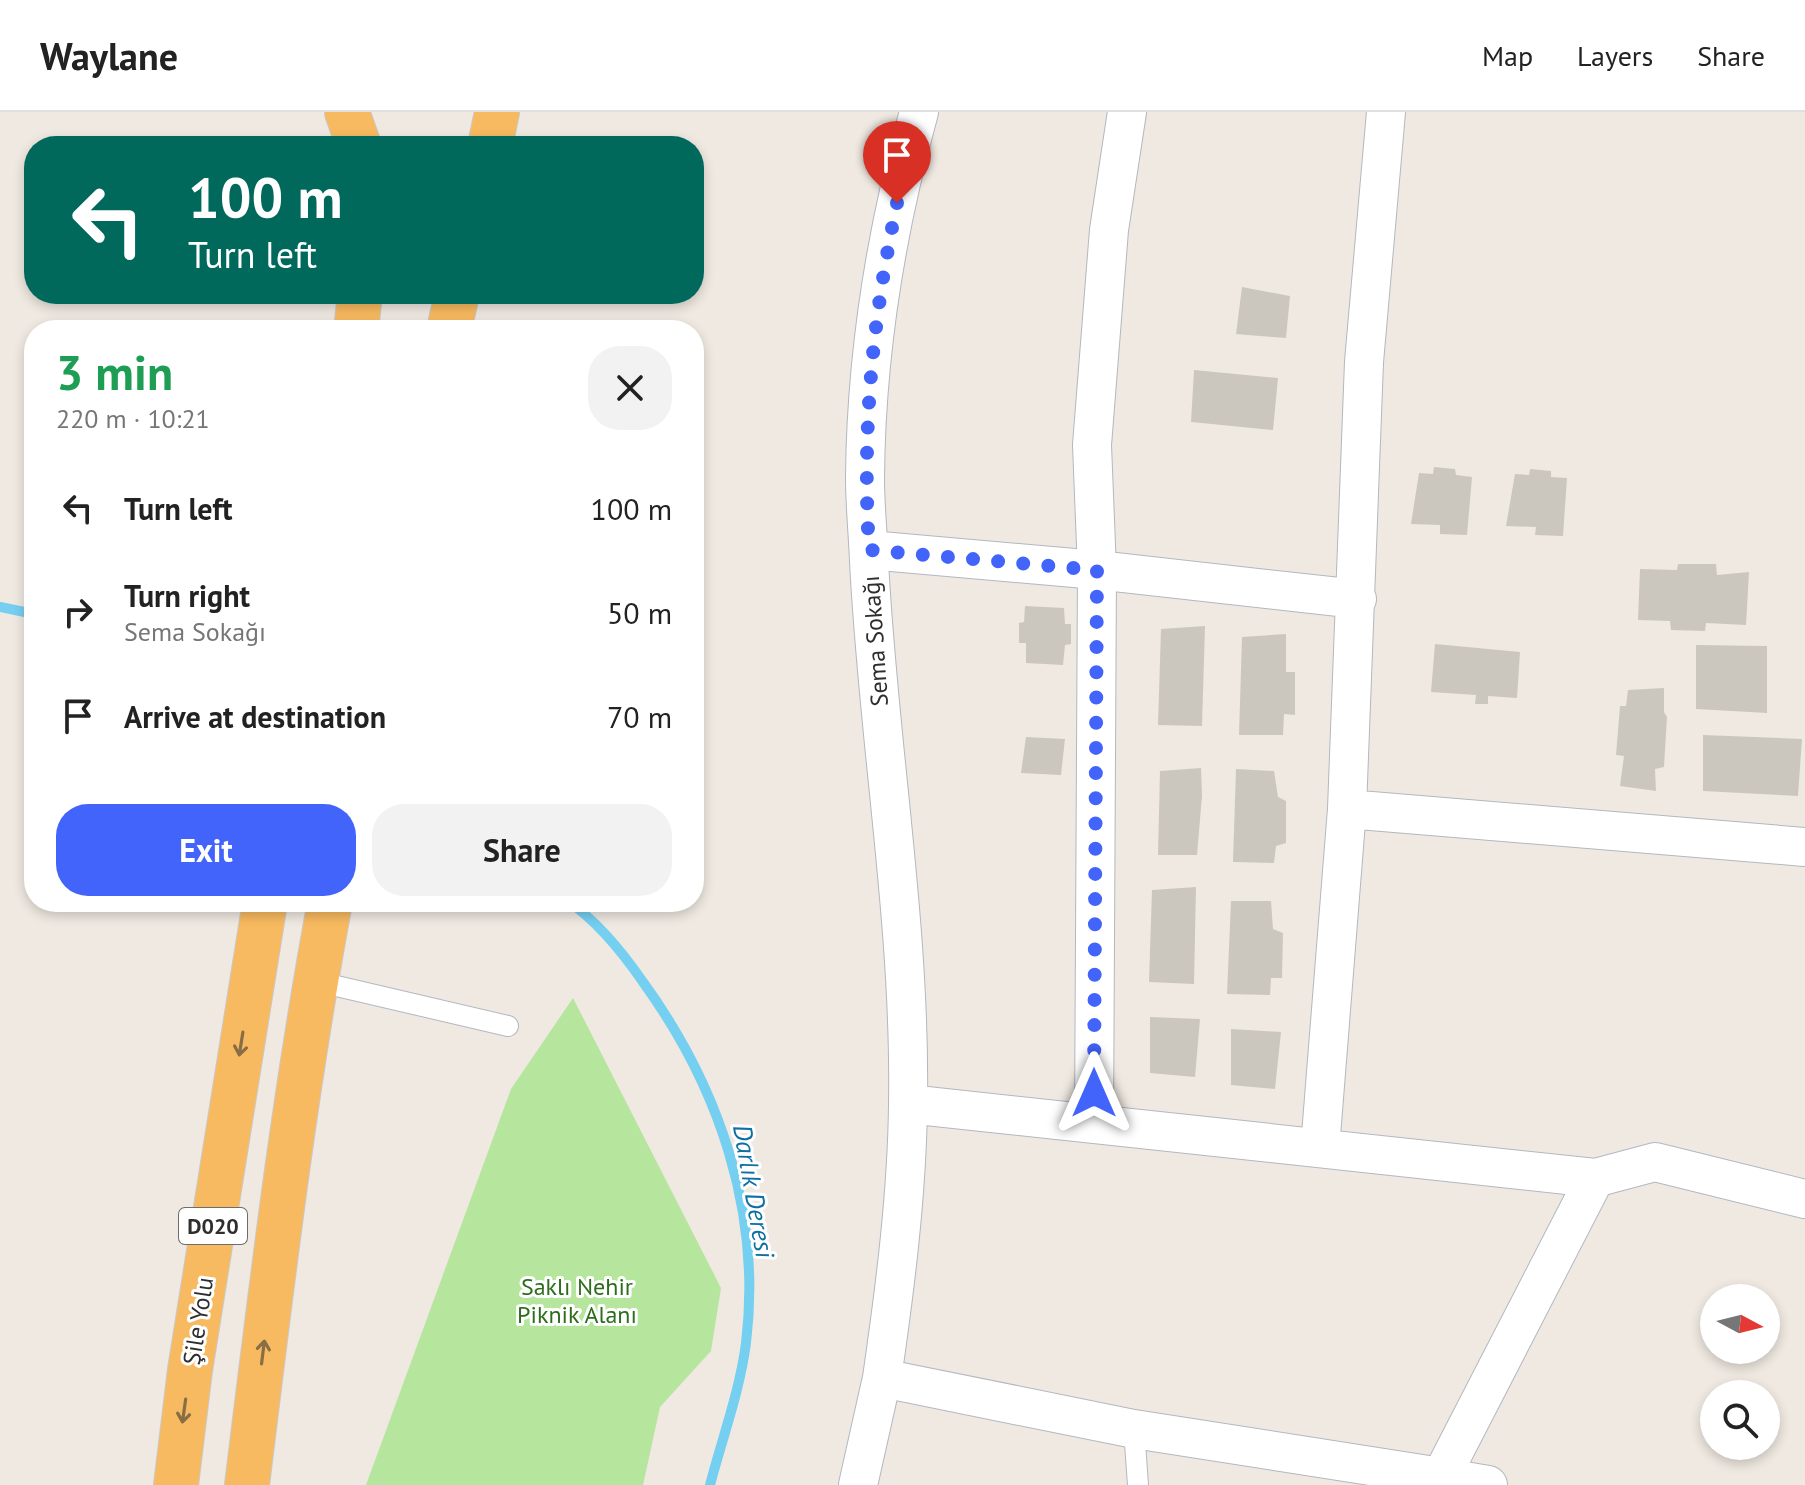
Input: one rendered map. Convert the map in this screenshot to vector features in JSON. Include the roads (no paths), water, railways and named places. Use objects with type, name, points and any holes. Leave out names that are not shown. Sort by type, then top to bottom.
[{"type":"highway","points":[[347,112],[355,136]]},
{"type":"highway","points":[[372,112],[372,136]]},
{"type":"highway","name":"Şile Yolu","points":[[176,1485],[190,1370],[263,912]]},
{"type":"highway","name":"D020","points":[[247,1485],[315,981],[328,912]]},
{"type":"street","name":"Sema Sokağı","points":[[858,1485],[882,1378],[900,1226],[908,1104],[902,934],[874,656],[865,480],[871,354],[885,260],[919,112]]},
{"type":"street","points":[[1094,1124],[1097,570],[1092,445],[1109,230],[1127,112]]},
{"type":"street","points":[[1320,1148],[1347,809],[1364,362],[1386,112]]},
{"type":"street","points":[[869,550],[1097,570],[1357,599]]},
{"type":"street","points":[[1347,809],[1805,847]]},
{"type":"street","points":[[908,1104],[1595,1178],[1655,1162],[1805,1199]]},
{"type":"street","points":[[1440,1481],[1595,1178]]},
{"type":"street","points":[[882,1378],[1134,1429],[1440,1481],[1488,1485]]},
{"type":"lane","points":[[315,981],[508,1026]]},
{"type":"lane","points":[[1134,1429],[1138,1485]]},
{"type":"waterway","name":"Darlık Deresi","points":[[0,607],[24,612]]},
{"type":"waterway","name":"Darlık Deresi","points":[[581,912],[618,949],[670,1022],[713,1108],[729,1153],[740,1199],[747,1246],[749,1294],[746,1343],[710,1485]]},
{"type":"park label","name":"Saklı Nehir Piknik Alanı","points":[[577,1300]]}]
